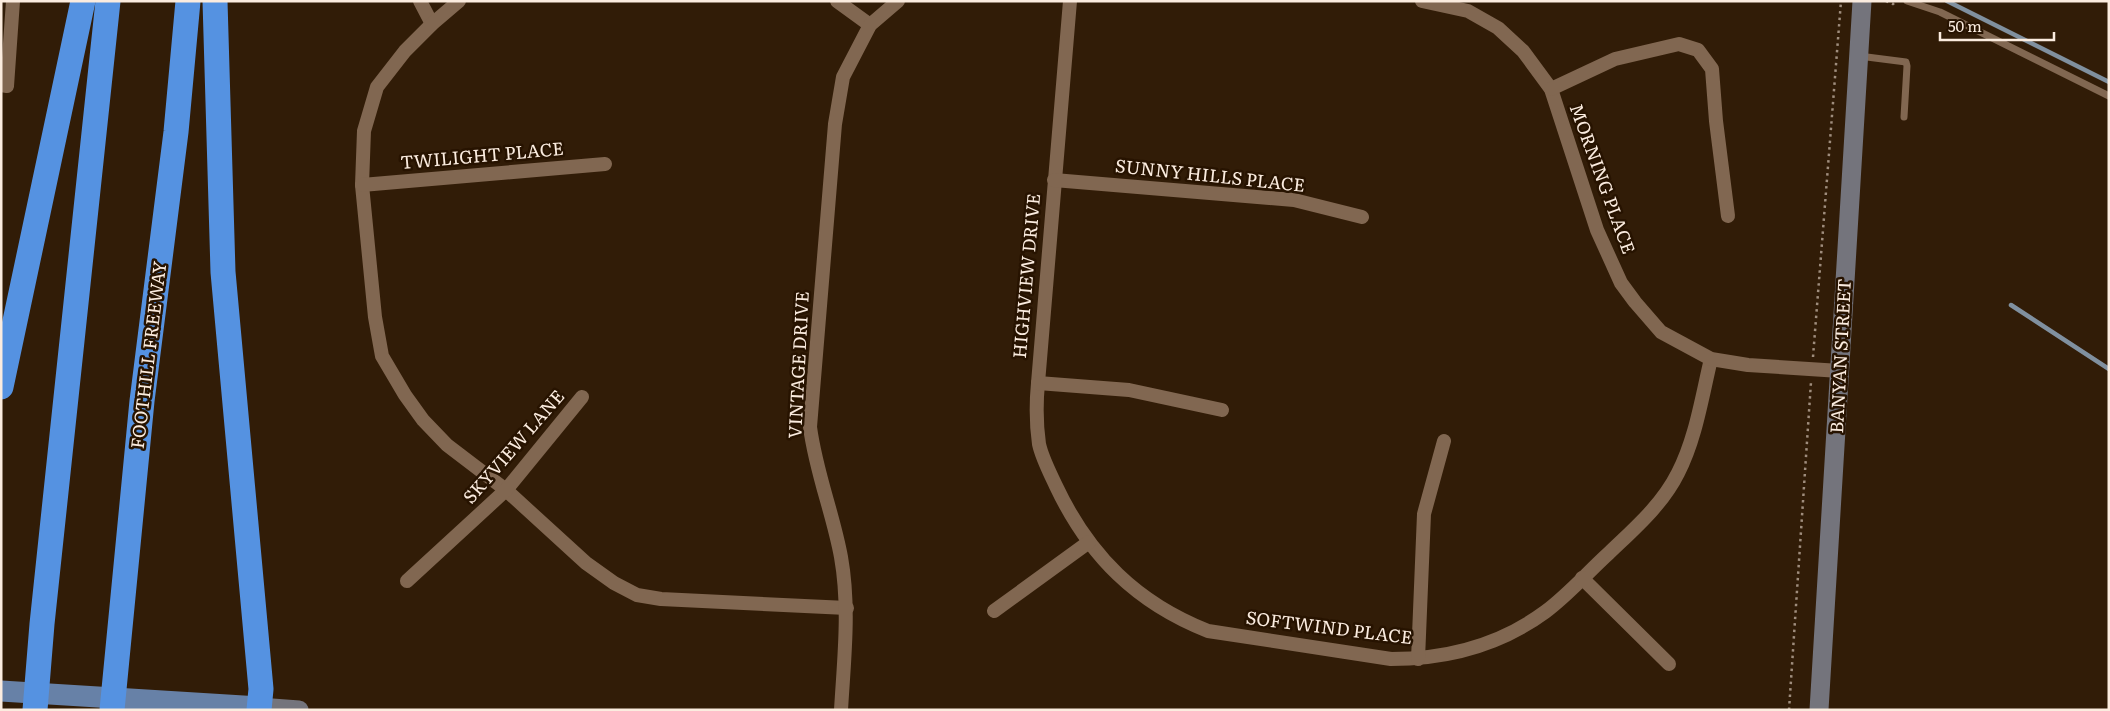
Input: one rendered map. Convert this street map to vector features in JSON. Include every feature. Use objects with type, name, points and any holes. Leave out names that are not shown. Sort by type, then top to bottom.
[{"type":"highway","points":[[1,387],[83,1]]},
{"type":"highway","points":[[35,710],[42,624],[108,1]]},
{"type":"highway","name":"FOOTHILL FREEWAY","points":[[112,710],[142,401],[176,132],[188,1]]},
{"type":"highway","points":[[216,1],[223,272],[261,689],[259,708]]},
{"type":"main road","name":"BANYAN STREET","points":[[1819,710],[1862,1]]},
{"type":"main road","points":[[1,691],[299,710]]},
{"type":"street","points":[[4,86],[13,1]]},
{"type":"street","points":[[420,1],[432,24]]},
{"type":"street","points":[[459,1],[405,51],[377,87],[364,130],[362,185],[374,317],[382,356],[405,395],[423,420],[447,445],[506,490],[586,563],[614,583],[637,595],[661,599],[847,608]]},
{"type":"street","points":[[837,1],[870,25],[898,1]]},
{"type":"street","name":"HIGHVIEW DRIVE","points":[[1070,1],[1036,417],[1040,446],[1064,502],[1089,542]]},
{"type":"street","name":"MORNING PLACE","points":[[1422,1],[1468,12],[1498,28],[1523,51],[1551,89],[1597,230],[1621,283],[1662,332],[1711,359],[1748,365],[1840,371]]},
{"type":"street","name":"VINTAGE DRIVE","points":[[841,710],[847,608],[841,555],[814,456],[810,427],[835,124],[844,78],[870,25]]},
{"type":"street","points":[[1551,89],[1615,59],[1678,44],[1698,50],[1712,69],[1716,121],[1728,216]]},
{"type":"street","name":"TWILIGHT PLACE","points":[[362,185],[605,164]]},
{"type":"street","name":"SUNNY HILLS PLACE","points":[[1054,180],[1294,200],[1362,217]]},
{"type":"street","name":"SOFTWIND PLACE","points":[[1089,542],[1116,574],[1150,602],[1181,620],[1208,631],[1392,659],[1418,659],[1467,650],[1506,636],[1546,612],[1663,499],[1679,471],[1693,430],[1711,359]]},
{"type":"street","points":[[1038,383],[1129,390],[1222,410]]},
{"type":"street","name":"SKYVIEW LANE","points":[[407,581],[506,490],[582,397]]},
{"type":"street","points":[[1418,659],[1424,514],[1444,441]]},
{"type":"street","points":[[994,611],[1089,542]]},
{"type":"street","points":[[1582,578],[1669,664]]},
{"type":"lane","points":[[1907,1],[1940,12],[2109,96]]},
{"type":"lane","points":[[1859,56],[1906,62],[1904,117]]},
{"type":"path","points":[[1886,1],[1893,4],[1896,1]]},
{"type":"waterway","points":[[1947,1],[2109,82]]},
{"type":"waterway","points":[[2011,305],[2109,369]]}]
